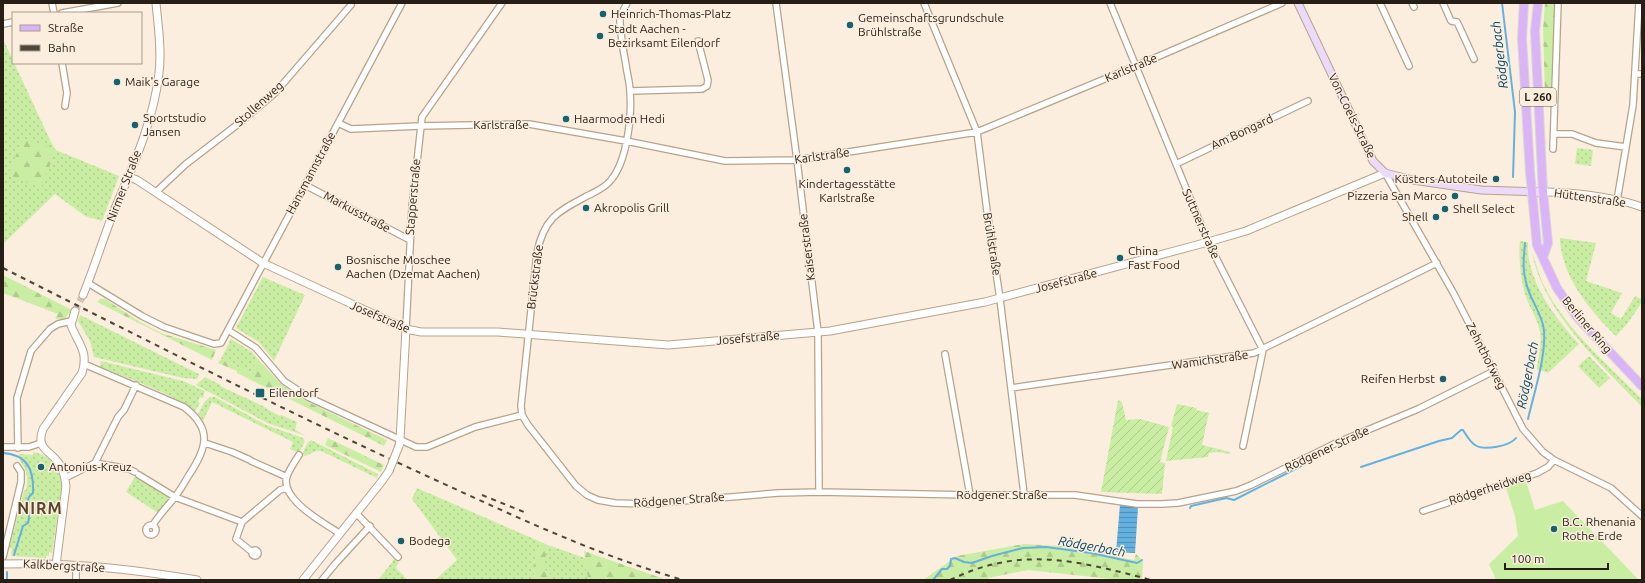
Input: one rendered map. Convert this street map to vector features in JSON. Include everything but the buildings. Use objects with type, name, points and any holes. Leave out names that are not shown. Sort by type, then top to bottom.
[{"type":"main road","name":"Von-Coels-Straße","points":[[1298,3],[1373,161],[1385,173]]},
{"type":"main road","name":"L 260","points":[[1524,3],[1522,38],[1537,192],[1548,243],[1544,257]]},
{"type":"main road","name":"L 260","points":[[1537,192],[1535,31],[1538,3]]},
{"type":"main road","points":[[1385,173],[1413,180],[1481,190],[1537,192]]},
{"type":"main road","name":"Berliner Ring","points":[[1537,192],[1537,245],[1544,257],[1557,288],[1577,317],[1642,386]]},
{"type":"street","points":[[68,12],[118,3]]},
{"type":"street","name":"Nirmer Straße","points":[[84,295],[129,177],[152,111],[160,73],[156,3]]},
{"type":"street","name":"Hansmannstraße","points":[[88,283],[142,316],[164,327],[214,344],[221,344],[402,3]]},
{"type":"street","name":"Stapperstraße","points":[[303,580],[389,471],[400,443],[410,240],[422,117],[502,3]]},
{"type":"street","name":"Brückstraße","points":[[522,415],[521,406],[528,334],[537,253],[540,239],[545,227],[561,210],[603,188],[611,181],[622,158],[630,112],[630,91],[620,17],[627,3]]},
{"type":"street","name":"Kaiserstraße","points":[[776,3],[818,332],[818,492]]},
{"type":"street","name":"Brühlstraße","points":[[924,3],[977,132],[1000,299],[1024,494]]},
{"type":"street","name":"Suttnerstraße","points":[[1110,3],[1208,242],[1263,350]]},
{"type":"street","name":"Karlstraße","points":[[338,123],[351,129],[529,124],[626,141],[725,161],[797,160],[977,132],[1282,3]]},
{"type":"street","points":[[1380,3],[1409,66]]},
{"type":"street","points":[[1443,3],[1451,21],[1457,22],[1474,59]]},
{"type":"street","points":[[1553,149],[1558,3]]},
{"type":"street","points":[[1617,201],[1639,74],[1639,3]]},
{"type":"street","name":"Stollenweg","points":[[156,192],[186,164],[242,121],[275,93],[350,5]]},
{"type":"street","points":[[630,91],[702,89],[707,86],[708,80],[698,41]]},
{"type":"street","points":[[62,64],[67,93],[65,106]]},
{"type":"street","name":"Am Bongard","points":[[1176,164],[1308,101]]},
{"type":"street","points":[[1554,134],[1572,134],[1596,143],[1626,147]]},
{"type":"street","name":"Josefstraße","points":[[129,177],[137,180],[156,192],[263,263],[406,329],[421,332],[498,332],[668,345],[818,332],[935,313],[1000,299],[1246,231],[1385,173]]},
{"type":"street","name":"Zehnthofweg","points":[[1385,173],[1437,263],[1523,429],[1543,452],[1554,460],[1611,488],[1642,516]]},
{"type":"street","name":"Markusstraße","points":[[305,185],[410,240]]},
{"type":"street","name":"Hüttenstraße","points":[[1537,192],[1562,192],[1617,201],[1642,207]]},
{"type":"street","name":"Wamichstraße","points":[[1011,388],[1254,353],[1263,350],[1437,263]]},
{"type":"street","points":[[56,564],[66,486],[65,478],[60,465],[43,448],[40,437],[43,429],[82,373],[84,364],[83,351],[73,331],[71,321],[75,311]]},
{"type":"street","points":[[18,448],[17,398],[31,351],[50,329],[58,324],[71,321]]},
{"type":"street","points":[[228,330],[256,348],[284,381],[308,397],[400,443],[427,448],[475,427],[522,415]]},
{"type":"street","points":[[1242,446],[1263,350]]},
{"type":"street","points":[[945,354],[970,495]]},
{"type":"street","points":[[84,364],[136,385],[184,407],[195,415],[204,432],[205,443],[200,458],[175,497],[153,525]]},
{"type":"street","name":"Rödgener Straße","points":[[522,415],[576,486],[587,495],[598,500],[615,503],[646,504],[778,493],[818,492],[970,495],[1075,495],[1137,504],[1161,504],[1178,503],[1236,491],[1251,486],[1334,444],[1418,409],[1494,371]]},
{"type":"street","points":[[95,463],[136,385]]},
{"type":"street","points":[[3,447],[29,448],[41,443]]},
{"type":"street","points":[[205,443],[232,452],[286,478]]},
{"type":"street","points":[[299,454],[286,478],[287,488],[297,503],[312,516],[339,533]]},
{"type":"street","name":"Rödgerheidweg","points":[[1423,511],[1537,473],[1548,467],[1554,460]]},
{"type":"street","points":[[65,478],[95,463],[129,469],[175,497],[242,522]]},
{"type":"street","points":[[3,557],[21,482],[21,472],[17,466]]},
{"type":"street","points":[[252,552],[236,539],[242,522],[280,490],[287,488]]},
{"type":"street","points":[[356,513],[398,557]]},
{"type":"street","points":[[322,580],[370,526]]},
{"type":"street","name":"Kalkbergstraße","points":[[3,564],[56,564],[197,580]]},
{"type":"street","points":[[76,566],[76,580]]},
{"type":"green space","points":[[1545,3],[1555,3],[1551,99],[1545,95],[1543,30]]},
{"type":"green space","points":[[3,39],[12,58],[12,64],[15,64],[56,150],[119,176],[102,221],[85,216],[55,194],[3,244]]},
{"type":"green space","points":[[23,138],[56,150],[41,188],[8,175]]},
{"type":"green space","points":[[1577,148],[1593,150],[1591,166],[1575,164]]},
{"type":"green space","points":[[1560,238],[1596,243],[1586,281],[1622,293],[1611,313],[1621,319],[1635,296],[1642,299],[1642,302],[1628,323],[1616,336],[1587,304],[1571,279],[1562,252]]},
{"type":"green space","points":[[1520,241],[1528,242],[1528,256],[1533,275],[1549,307],[1579,344],[1548,373],[1537,369],[1540,332],[1526,297],[1521,277]]},
{"type":"green space","points":[[1532,252],[1540,276],[1558,309],[1599,357],[1642,399],[1642,407],[1592,355],[1561,317],[1548,296],[1538,274]]},
{"type":"green space","points":[[3,275],[72,310],[66,319],[61,320],[55,318],[58,314],[3,293]]},
{"type":"green space","points":[[263,277],[305,295],[274,361],[259,342],[236,328]]},
{"type":"green space","points":[[100,299],[105,299],[140,322],[161,333],[216,350],[212,360],[97,302]]},
{"type":"green space","points":[[80,315],[199,374],[197,379],[183,378],[94,357],[90,341],[78,321]]},
{"type":"green space","points":[[231,339],[252,352],[258,359],[250,373],[221,359]]},
{"type":"green space","points":[[1589,356],[1610,378],[1599,388],[1578,366]]},
{"type":"green space","points":[[221,359],[250,373],[258,359],[281,384],[306,401],[387,440],[384,446],[237,373],[237,371],[218,363]]},
{"type":"green space","points":[[101,361],[183,381],[205,391],[203,398],[200,397],[198,402],[200,403],[195,411],[161,392],[100,367]]},
{"type":"green space","points":[[205,377],[280,416],[281,415],[297,422],[295,430],[307,436],[267,423],[196,385]]},
{"type":"green space","points":[[210,397],[215,397],[266,425],[303,438],[305,441],[299,453],[290,449],[293,442],[212,402],[203,421],[198,414],[205,401]]},
{"type":"green space","points":[[1118,400],[1122,402],[1126,420],[1140,419],[1169,427],[1160,462],[1165,463],[1162,494],[1101,492]]},
{"type":"green space","points":[[1177,404],[1197,408],[1196,410],[1209,413],[1202,445],[1230,452],[1230,454],[1218,452],[1209,453],[1208,457],[1166,461],[1173,427],[1171,426]]},
{"type":"green space","points":[[328,438],[384,465],[381,472],[325,445]]},
{"type":"green space","points":[[311,440],[378,474],[377,478],[321,451],[316,451],[305,456],[302,454],[308,442]]},
{"type":"green space","points":[[33,452],[45,456],[53,464],[59,474],[62,486],[52,553],[49,552],[49,556],[46,556],[46,558],[11,556],[12,549],[9,548],[27,483],[27,474],[19,459],[19,454],[33,455]]},
{"type":"green space","points":[[136,475],[168,496],[169,500],[158,513],[126,492]]},
{"type":"green space","name":"B.C. Rhenania Rothe Erde","points":[[1526,481],[1535,510],[1563,501],[1639,580],[1496,580],[1489,564],[1518,536],[1515,516],[1506,488]]},
{"type":"green space","points":[[417,488],[541,542],[533,567],[535,580],[435,580],[457,560],[412,499]]},
{"type":"green space","points":[[541,542],[548,545],[543,569],[549,572],[552,580],[535,580],[533,567]]},
{"type":"green space","points":[[1024,544],[1060,546],[1134,560],[1136,554],[1143,561],[1142,580],[1121,580],[1028,570],[988,578],[988,580],[923,580],[957,556]]},
{"type":"green space","points":[[548,545],[585,558],[588,580],[552,580],[549,572],[542,569]]},
{"type":"green space","points":[[584,551],[667,580],[612,580],[606,578],[605,580],[588,580]]},
{"type":"green space","points":[[396,557],[399,561],[396,568],[408,580],[378,580]]},
{"type":"water","points":[[1120,504],[1138,508],[1135,553],[1116,552]]},
{"type":"waterway","name":"Rödgerbach","points":[[1502,3],[1515,112],[1513,177]]},
{"type":"waterway","name":"Rödgerbach","points":[[1525,243],[1525,277],[1544,331],[1543,352],[1528,419]]},
{"type":"waterway","name":"Rödgerbach","points":[[1361,467],[1452,438],[1461,430],[1463,430],[1475,445],[1484,448],[1497,447],[1513,441],[1516,438]]},
{"type":"waterway","points":[[3,453],[12,454],[24,460],[31,471],[33,485],[33,493],[27,502],[29,518],[28,523],[23,526],[14,555]]},
{"type":"waterway","name":"Rödgerbach","points":[[1190,508],[1191,506],[1226,498],[1234,500],[1311,461]]},
{"type":"waterway","name":"Rödgerbach","points":[[933,580],[942,569],[947,569],[950,566],[951,559],[955,558],[964,562],[972,563],[1023,548],[1046,547],[1091,553],[1137,563],[1142,560]]},
{"type":"waterway","points":[[7,572],[7,580]]},
{"type":"tunnel","points":[[75,311],[83,295]]},
{"type":"railway","points":[[3,268],[268,401],[375,452],[585,546],[650,570],[683,580]]},
{"type":"railway","points":[[482,495],[524,512]]},
{"type":"railway","points":[[950,580],[976,569],[1001,563],[1026,560],[1074,562],[1151,580]]},
{"type":"place","name":"Heinrich-Thomas-Platz","points":[[603,14]]},
{"type":"place","name":"Gemeinschaftsgrundschule Brühlstraße","points":[[850,25]]},
{"type":"place","name":"Stadt Aachen - Bezirksamt Eilendorf","points":[[600,36]]},
{"type":"place","name":"Maik's Garage","points":[[117,82]]},
{"type":"place","name":"Haarmoden Hedi","points":[[566,119]]},
{"type":"place","name":"Sportstudio Jansen","points":[[135,125]]},
{"type":"place","name":"Kindertagesstätte Karlstraße","points":[[847,170]]},
{"type":"place","name":"Küsters Autoteile","points":[[1496,179]]},
{"type":"place","name":"Pizzeria San Marco","points":[[1455,196]]},
{"type":"place","name":"Akropolis Grill","points":[[586,208]]},
{"type":"place","name":"Shell Select","points":[[1445,209]]},
{"type":"place","name":"Shell","points":[[1436,217]]},
{"type":"place","name":"China Fast Food","points":[[1120,258]]},
{"type":"place","name":"Bosnische Moschee Aachen (Dzemat Aachen)","points":[[338,267]]},
{"type":"place","name":"Reifen Herbst","points":[[1443,379]]},
{"type":"place","name":"Eilendorf","points":[[260,393]]},
{"type":"place","name":"Antonius-Kreuz","points":[[41,467]]},
{"type":"place","name":"B.C. Rhenania Rothe Erde","points":[[1554,529]]},
{"type":"place","name":"Bodega","points":[[401,541]]},
{"type":"district","name":"NIRM","points":[[40,508]]}]
